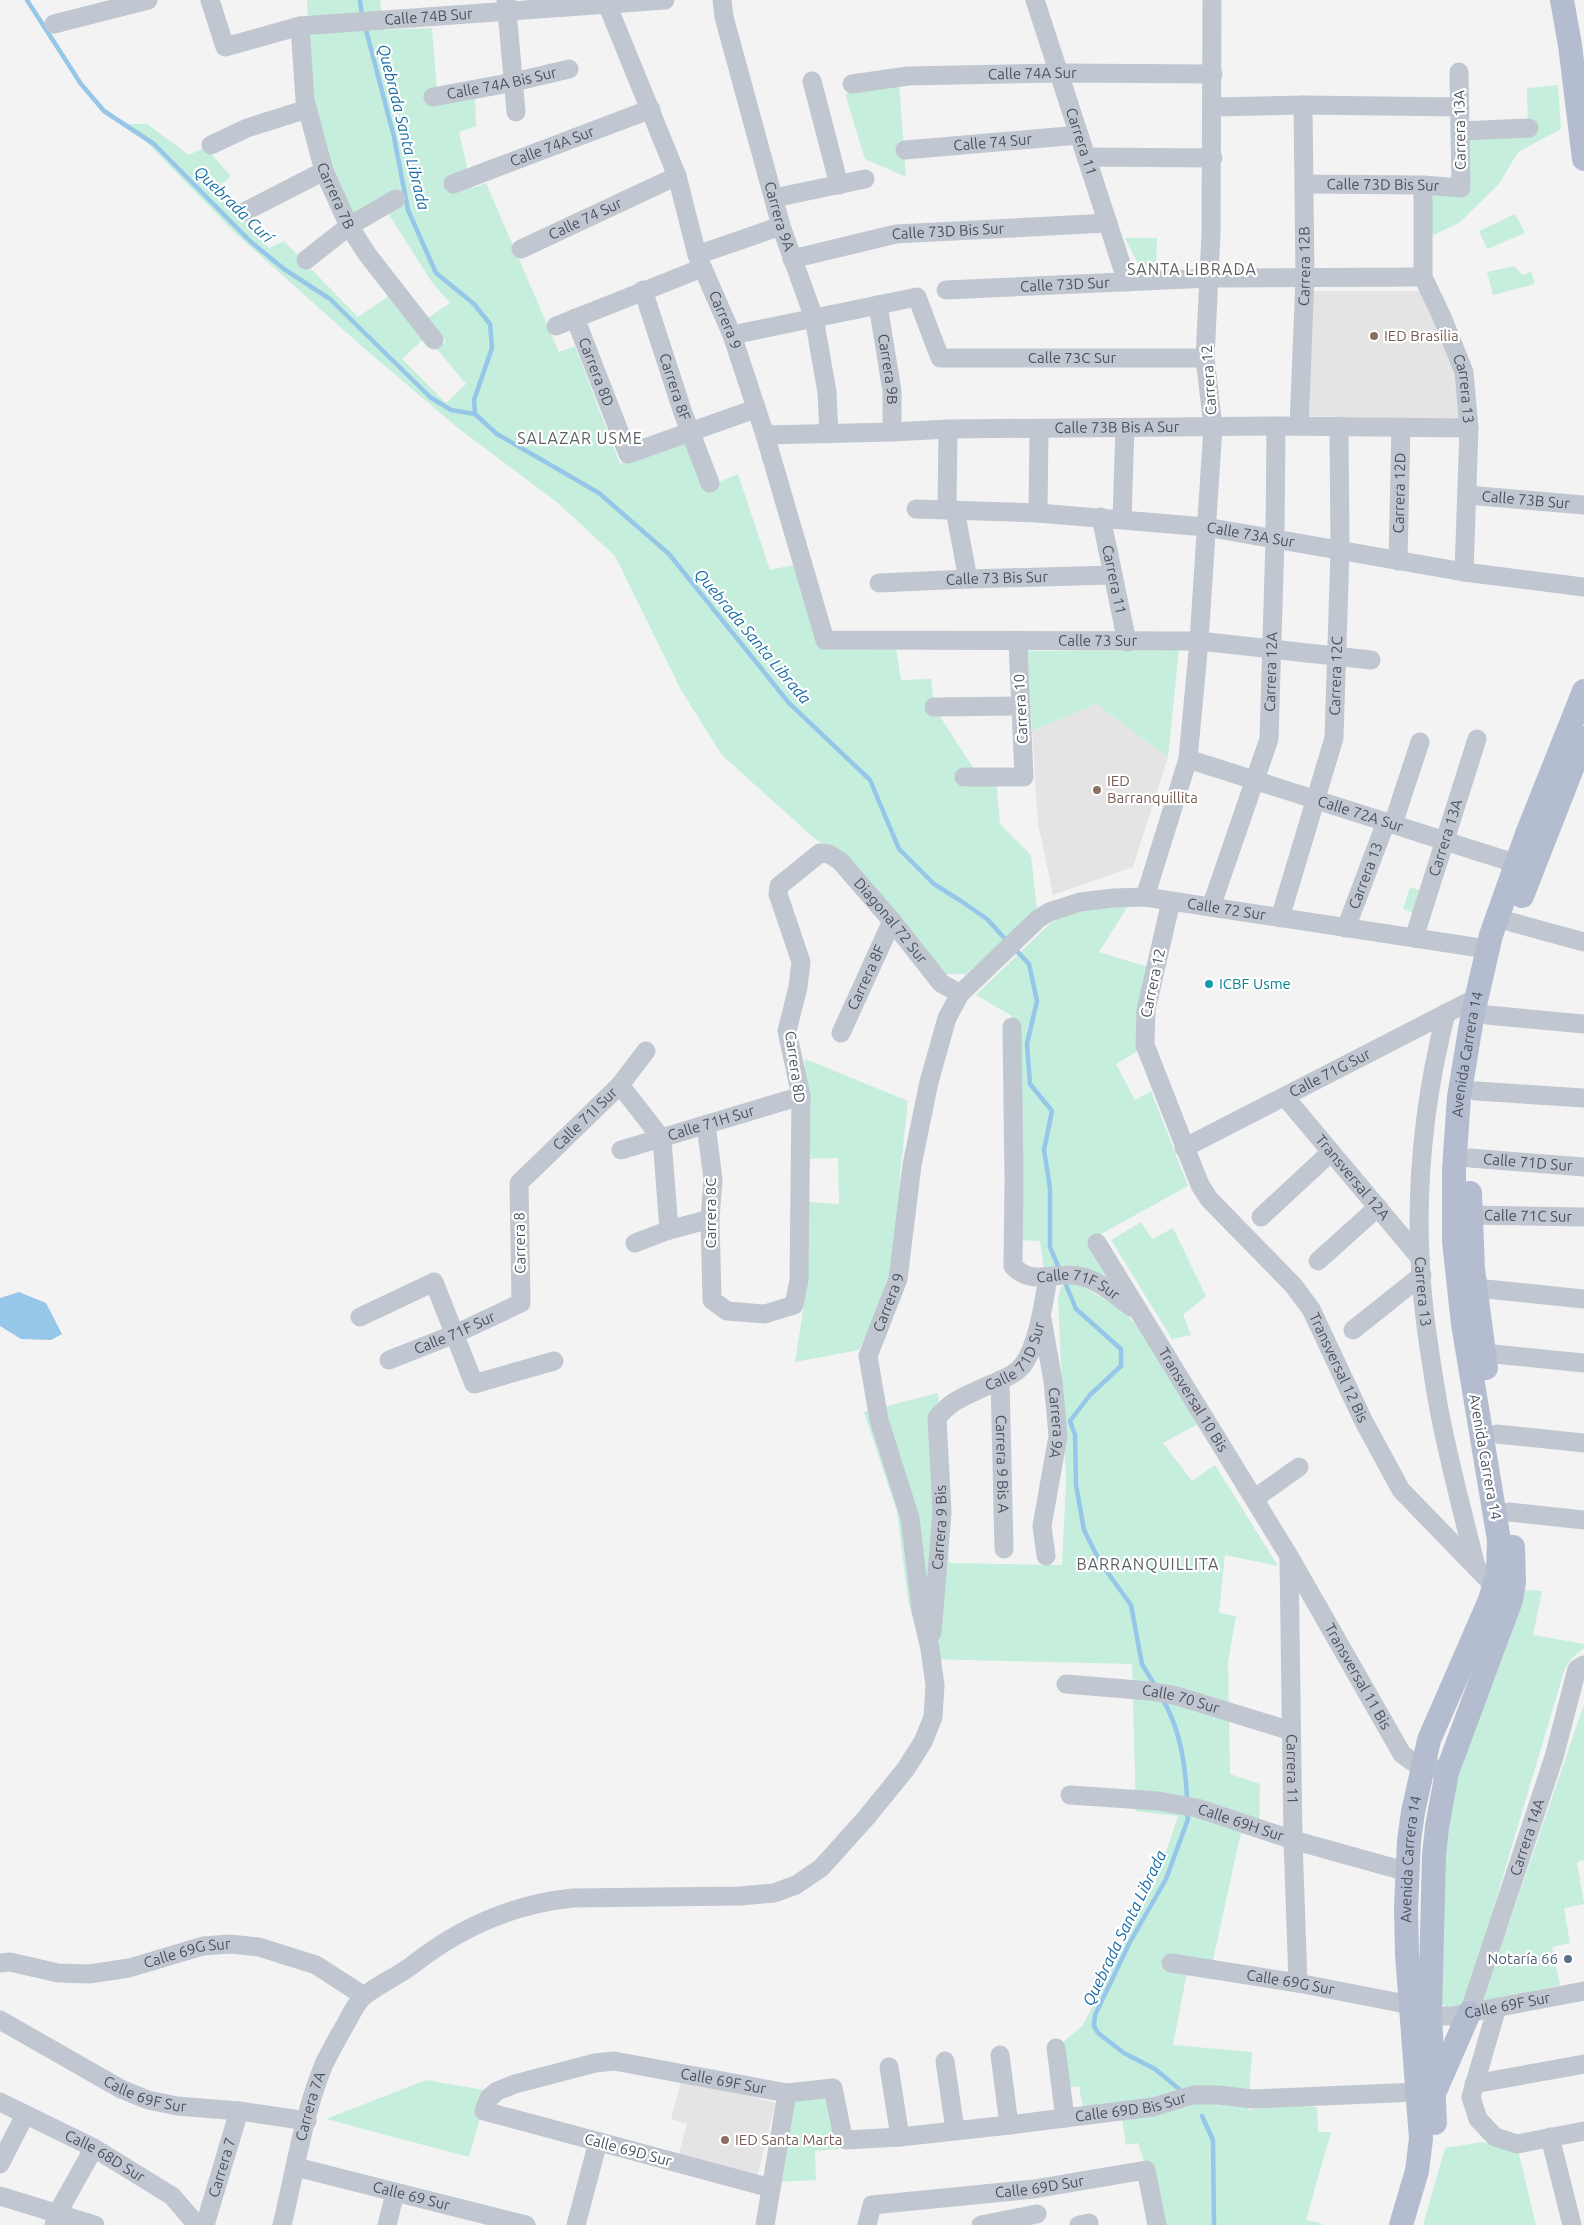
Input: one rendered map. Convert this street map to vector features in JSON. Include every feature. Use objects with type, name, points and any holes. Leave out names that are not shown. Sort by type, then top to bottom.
[{"type":"main road","points":[[1562,0],[1570,45],[1584,159]]},
{"type":"main road","name":"Avenida Carrera 14","points":[[1421,2008],[1407,1944],[1408,1872],[1413,1812],[1422,1764],[1436,1720],[1495,1587],[1500,1559],[1499,1540],[1463,1324],[1454,1241],[1456,1132],[1466,1051],[1481,1006],[1496,974],[1524,866],[1584,691]]},
{"type":"main road","name":"Avenida Carrera 14","points":[[1416,2225],[1433,2166],[1435,2150],[1426,2093],[1421,2008],[1439,1809],[1447,1772],[1511,1600],[1514,1560],[1509,1512],[1484,1353],[1470,1215],[1470,1158],[1487,949],[1584,738]]},
{"type":"main road","points":[[1426,2093],[1469,2013]]},
{"type":"main road","name":"Avenida Carrera 14","points":[[1401,2225],[1420,2155],[1426,2093]]},
{"type":"street","points":[[54,24],[148,0]]},
{"type":"street","name":"Calle 74B Sur","points":[[210,0],[226,46],[300,26],[507,6],[608,4],[666,0]]},
{"type":"street","name":"Carrera 9A","points":[[722,0],[724,17],[781,226],[814,318],[828,392],[829,434]]},
{"type":"street","name":"Carrera 11","points":[[1035,0],[1127,282]]},
{"type":"street","name":"Carrera 12","points":[[1145,897],[1188,759],[1199,642],[1213,427],[1205,358],[1210,278],[1213,158],[1212,0]]},
{"type":"street","name":"Carrera 9","points":[[608,4],[677,176],[699,261],[732,336],[765,435],[824,640]]},
{"type":"street","points":[[507,6],[516,112]]},
{"type":"street","name":"Carrera 7B","points":[[300,26],[307,109],[324,171],[349,226],[367,254],[434,340]]},
{"type":"street","name":"Calle 74A Bis Sur","points":[[432,97],[514,82],[569,68]]},
{"type":"street","name":"Carrera 13A","points":[[1459,72],[1461,188]]},
{"type":"street","name":"Calle 74A Sur","points":[[852,84],[908,76],[1059,73],[1213,74]]},
{"type":"street","points":[[812,81],[839,185]]},
{"type":"street","points":[[1213,107],[1303,105],[1460,107]]},
{"type":"street","name":"Carrera 12B","points":[[1299,426],[1305,278],[1303,105]]},
{"type":"street","points":[[211,145],[247,128],[307,109]]},
{"type":"street","name":"Calle 74A Sur","points":[[453,184],[651,109]]},
{"type":"street","points":[[1460,131],[1528,128]]},
{"type":"street","name":"Calle 74 Sur","points":[[905,150],[1079,135]]},
{"type":"street","points":[[1086,158],[1213,158]]},
{"type":"street","points":[[244,212],[324,171]]},
{"type":"street","name":"Calle 74 Sur","points":[[521,249],[677,176]]},
{"type":"street","points":[[774,198],[865,179]]},
{"type":"street","name":"Calle 73D Bis Sur","points":[[1304,184],[1423,185],[1461,188]]},
{"type":"street","name":"Carrera 13","points":[[1423,185],[1423,277],[1442,317],[1464,372],[1469,428],[1464,572]]},
{"type":"street","points":[[306,260],[349,226],[396,199]]},
{"type":"street","name":"Calle 73D Bis Sur","points":[[792,259],[896,234],[1108,223]]},
{"type":"street","points":[[556,326],[643,290],[699,261],[781,226]]},
{"type":"street","name":"Calle 73D Sur","points":[[946,290],[1210,278],[1423,277]]},
{"type":"street","name":"Carrera 8F","points":[[643,290],[710,483]]},
{"type":"street","name":"Calle 73C Sur","points":[[878,305],[917,297],[940,358],[1205,358]]},
{"type":"street","points":[[732,336],[878,305]]},
{"type":"street","name":"Carrera 9B","points":[[878,305],[892,391],[892,432]]},
{"type":"street","name":"Carrera 8D","points":[[575,318],[628,454],[691,432]]},
{"type":"street","points":[[691,432],[755,409]]},
{"type":"street","name":"Carrera 12A","points":[[1211,907],[1269,739],[1276,539],[1276,426]]},
{"type":"street","name":"Calle 73B Bis A Sur","points":[[765,435],[948,429],[1126,427],[1339,426],[1469,428]]},
{"type":"street","name":"Carrera 12C","points":[[1280,918],[1317,800],[1334,738],[1340,551],[1339,426]]},
{"type":"street","points":[[1122,519],[1126,427]]},
{"type":"street","name":"Carrera 12D","points":[[1398,561],[1401,427]]},
{"type":"street","points":[[948,429],[951,510],[968,579]]},
{"type":"street","points":[[1038,513],[1039,429]]},
{"type":"street","name":"Calle 73B Sur","points":[[1467,495],[1584,506]]},
{"type":"street","name":"Calle 73A Sur","points":[[916,509],[1038,513],[1206,527],[1464,572],[1584,587]]},
{"type":"street","name":"Carrera 11","points":[[1101,517],[1127,642]]},
{"type":"street","name":"Calle 73 Bis Sur","points":[[879,584],[968,579],[1113,575]]},
{"type":"street","name":"Calle 73 Sur","points":[[824,640],[1199,642],[1371,660]]},
{"type":"street","name":"Carrera 10","points":[[964,777],[1024,777],[1018,642]]},
{"type":"street","points":[[934,707],[1020,706]]},
{"type":"street","name":"Carrera 13A","points":[[1414,938],[1477,739]]},
{"type":"street","name":"Carrera 13","points":[[1346,928],[1420,742]]},
{"type":"street","name":"Calle 72A Sur","points":[[1188,759],[1524,866]]},
{"type":"street","name":"Carrera 8D","points":[[712,1300],[727,1311],[765,1314],[794,1305],[799,1270],[801,1096],[787,1031],[798,987],[801,962],[778,890],[779,886],[820,853]]},
{"type":"street","name":"Diagonal 72 Sur","points":[[820,853],[829,854],[840,861],[892,921],[941,983],[960,994]]},
{"type":"street","name":"Calle 72 Sur","points":[[987,966],[1028,928],[1049,912],[1080,902],[1113,898],[1145,897],[1487,949]]},
{"type":"street","name":"Carrera 12","points":[[1171,901],[1146,1010],[1145,1045],[1184,1148]]},
{"type":"street","name":"Carrera 8F","points":[[841,1033],[892,921]]},
{"type":"street","points":[[1511,922],[1584,942]]},
{"type":"street","name":"Carrera 9","points":[[930,1649],[921,1610],[910,1518],[879,1420],[868,1356],[898,1279],[912,1165],[929,1082],[947,1018],[960,994],[987,966]]},
{"type":"street","points":[[1481,1006],[1584,1024]]},
{"type":"street","name":"Calle 71G Sur","points":[[1184,1148],[1446,1013],[1481,1006]]},
{"type":"street","name":"Carrera 13","points":[[1446,1013],[1437,1048],[1426,1124],[1422,1174],[1421,1266],[1438,1407],[1476,1568]]},
{"type":"street","name":"Calle 71F Sur","points":[[1012,1028],[1013,1266],[1029,1277],[1058,1276],[1099,1284],[1140,1313]]},
{"type":"street","name":"Calle 71I Sur","points":[[519,1183],[620,1085],[646,1051]]},
{"type":"street","points":[[620,1085],[662,1138],[669,1230]]},
{"type":"street","points":[[1476,1091],[1584,1098]]},
{"type":"street","name":"Calle 71H Sur","points":[[621,1150],[801,1096]]},
{"type":"street","name":"Transversal 12A","points":[[1285,1097],[1378,1207],[1421,1266]]},
{"type":"street","name":"Carrera 8C","points":[[706,1125],[713,1179],[710,1219],[712,1300]]},
{"type":"street","name":"Transversal 12 Bis","points":[[1184,1148],[1200,1185],[1209,1199],[1293,1285],[1311,1309],[1363,1420],[1401,1490],[1495,1587]]},
{"type":"street","points":[[1261,1217],[1331,1152]]},
{"type":"street","name":"Calle 71D Sur","points":[[1470,1158],[1584,1166]]},
{"type":"street","name":"Carrera 8","points":[[519,1183],[521,1303]]},
{"type":"street","points":[[1318,1261],[1378,1207]]},
{"type":"street","name":"Calle 71C Sur","points":[[1470,1215],[1584,1216]]},
{"type":"street","points":[[635,1243],[669,1230],[710,1219]]},
{"type":"street","name":"Transversal 10 Bis","points":[[1097,1243],[1288,1556]]},
{"type":"street","points":[[1353,1330],[1421,1266]]},
{"type":"street","name":"Calle 71D Sur","points":[[944,1408],[948,1404],[1017,1371],[1023,1365],[1029,1354],[1058,1276]]},
{"type":"street","points":[[360,1317],[434,1282],[474,1384],[554,1362]]},
{"type":"street","points":[[1476,1288],[1584,1299]]},
{"type":"street","name":"Calle 71F Sur","points":[[389,1360],[455,1334],[521,1303]]},
{"type":"street","name":"Carrera 9A","points":[[1042,1319],[1054,1381],[1058,1436],[1042,1526],[1046,1556]]},
{"type":"street","points":[[1484,1353],[1584,1363]]},
{"type":"street","name":"Carrera 9 Bis A","points":[[1000,1380],[1004,1549]]},
{"type":"street","name":"Carrera 9 Bis","points":[[930,1649],[939,1569],[942,1512],[936,1426],[937,1418],[944,1408]]},
{"type":"street","points":[[1497,1434],[1584,1443]]},
{"type":"street","points":[[1254,1499],[1299,1467]]},
{"type":"street","points":[[1509,1512],[1584,1520]]},
{"type":"street","name":"Carrera 11","points":[[1288,1556],[1293,1840],[1298,1983]]},
{"type":"street","name":"Transversal 11 Bis","points":[[1288,1556],[1402,1754],[1413,1762],[1447,1772]]},
{"type":"street","points":[[364,1996],[400,1975],[440,1944],[473,1925],[517,1908],[573,1898],[740,1896],[774,1892],[796,1886],[820,1868],[866,1818],[905,1770],[923,1742],[933,1717],[935,1685],[930,1649]]},
{"type":"street","name":"Carrera 14A","points":[[1469,2013],[1554,1757],[1577,1669],[1584,1665]]},
{"type":"street","name":"Calle 70 Sur","points":[[1066,1684],[1150,1691],[1291,1731]]},
{"type":"street","name":"Calle 69H Sur","points":[[1070,1795],[1158,1801],[1197,1808],[1293,1840],[1408,1872]]},
{"type":"street","name":"Calle 69G Sur","points":[[0,1963],[10,1962],[58,1973],[89,1974],[129,1968],[203,1946],[230,1944],[259,1947],[316,1965],[364,1996]]},
{"type":"street","name":"Calle 69G Sur","points":[[1170,1962],[1298,1983],[1421,2008]]},
{"type":"street","name":"Calle 69F Sur","points":[[1421,2008],[1444,2016],[1584,1991]]},
{"type":"street","name":"Carrera 7A","points":[[282,2225],[307,2121],[324,2064],[355,2006],[364,1996]]},
{"type":"street","points":[[1497,2008],[1474,2084],[1472,2097],[1478,2120],[1495,2137],[1517,2144],[1584,2131]]},
{"type":"street","name":"Calle 69F Sur","points":[[0,2020],[135,2095],[177,2106],[239,2111],[307,2121]]},
{"type":"street","points":[[1056,2048],[1065,2118]]},
{"type":"street","points":[[1000,2054],[1009,2125]]},
{"type":"street","name":"Calle 69F Sur","points":[[484,2111],[489,2098],[497,2091],[515,2084],[614,2061],[787,2093],[833,2088],[844,2139]]},
{"type":"street","points":[[945,2061],[955,2130]]},
{"type":"street","points":[[1474,2084],[1584,2064]]},
{"type":"street","points":[[889,2067],[900,2137]]},
{"type":"street","points":[[765,2225],[787,2093]]},
{"type":"street","name":"Calle 69D Bis Sur","points":[[844,2139],[900,2137],[1153,2107],[1194,2094],[1212,2094],[1252,2099],[1426,2093]]},
{"type":"street","name":"Calle 68D Sur","points":[[0,2102],[94,2148],[172,2196],[197,2225]]},
{"type":"street","name":"Carrera 7","points":[[205,2225],[239,2111]]},
{"type":"street","name":"Calle 69D Sur","points":[[484,2111],[771,2188]]},
{"type":"street","points":[[0,2164],[25,2115]]},
{"type":"street","points":[[1550,2137],[1572,2225]]},
{"type":"street","points":[[576,2225],[598,2142]]},
{"type":"street","points":[[56,2219],[94,2148]]},
{"type":"street","name":"Calle 69 Sur","points":[[296,2167],[395,2193],[484,2220],[526,2225]]},
{"type":"street","name":"Calle 69D Sur","points":[[867,2225],[872,2205],[1034,2189],[1146,2170],[1157,2225]]},
{"type":"street","points":[[981,2225],[1038,2220],[1034,2189]]},
{"type":"street","points":[[387,2225],[395,2193]]},
{"type":"street","points":[[0,2196],[56,2219],[94,2225]]},
{"type":"shaded area","name":"IED Brasilia","points":[[1307,291],[1428,291],[1459,381],[1460,420],[1308,416]]},
{"type":"shaded area","name":"IED Barranquillita","points":[[1096,704],[1168,757],[1133,867],[1053,895],[1038,823],[1032,731]]},
{"type":"shaded area","name":"IED Santa Marta","points":[[682,2078],[776,2103],[757,2177],[678,2157],[687,2124],[671,2119]]},
{"type":"green space","points":[[307,0],[380,0],[383,30],[432,28],[438,103],[475,97],[476,126],[459,132],[472,188],[486,183],[559,352],[575,346],[620,464],[688,439],[707,487],[738,474],[770,570],[802,563],[825,640],[895,641],[901,680],[931,679],[934,707],[979,777],[996,777],[1000,824],[1031,855],[1037,910],[966,974],[943,974],[843,856],[815,839],[722,755],[681,690],[615,556],[558,503],[458,428],[366,350],[234,232],[129,124],[147,124],[189,155],[205,147],[231,176],[219,186],[269,248],[284,241],[358,317],[390,295],[425,338],[402,359],[446,403],[466,384],[437,349],[446,341],[426,319],[450,303],[431,281],[381,202],[353,216],[322,146],[311,84]]},
{"type":"green space","points":[[899,83],[906,177],[865,159],[845,94]]},
{"type":"green space","points":[[1558,85],[1561,129],[1518,152],[1499,184],[1459,223],[1431,236],[1432,194],[1465,193],[1466,131],[1528,128],[1527,88]]},
{"type":"green space","points":[[1515,214],[1525,233],[1487,249],[1479,231]]},
{"type":"green space","points":[[1125,238],[1157,238],[1156,268],[1140,268]]},
{"type":"green space","points":[[1514,266],[1522,275],[1531,272],[1535,284],[1493,295],[1487,272]]},
{"type":"green space","points":[[1179,650],[1168,757],[1096,704],[1032,731],[1028,651]]},
{"type":"green space","points":[[1410,887],[1424,892],[1416,914],[1403,909]]},
{"type":"green space","points":[[1128,906],[1099,952],[1148,967],[1136,1023],[1138,1051],[1116,1064],[1135,1100],[1151,1091],[1188,1186],[1090,1240],[1119,1288],[1077,1268],[1064,1265],[1044,1270],[1040,1241],[1020,1240],[1012,1016],[976,995],[1058,916],[1090,907]]},
{"type":"green space","points":[[805,1059],[908,1101],[900,1175],[899,1206],[887,1292],[859,1350],[795,1362],[807,1285],[808,1202],[839,1204],[838,1158],[801,1159]]},
{"type":"green space","points":[[1141,1222],[1152,1239],[1173,1228],[1206,1296],[1183,1315],[1191,1335],[1172,1339],[1111,1240]]},
{"type":"green space","points":[[1071,1283],[1080,1285],[1121,1309],[1148,1337],[1198,1424],[1163,1443],[1192,1481],[1215,1465],[1278,1566],[1225,1555],[1219,1613],[1236,1616],[1228,1662],[1230,1774],[1260,1784],[1259,1836],[1241,1832],[1212,1965],[1189,1962],[1173,2045],[1252,2052],[1248,2110],[1284,2105],[1317,2107],[1318,2132],[1331,2132],[1306,2220],[1321,2223],[1322,2225],[1160,2225],[1147,2170],[1138,2143],[1126,2145],[1120,2105],[1083,2109],[1079,2086],[1061,2089],[1056,2048],[1083,2025],[1157,1879],[1178,1816],[1136,1811],[1132,1664],[924,1659],[908,1601],[897,1512],[864,1412],[938,1393],[949,1563],[1062,1565],[1066,1480],[1058,1299],[1061,1287]]},
{"type":"green space","points":[[1524,1590],[1542,1591],[1533,1635],[1584,1644],[1584,1648],[1571,1659],[1565,1668],[1464,2007],[1451,2009],[1444,2006],[1439,1999],[1441,1867],[1448,1816],[1462,1765],[1509,1641]]},
{"type":"green space","points":[[1584,1704],[1584,1860],[1577,1862],[1584,1904],[1564,1908],[1570,1943],[1552,1947],[1560,1985],[1482,2003]]},
{"type":"green space","points":[[426,2080],[484,2090],[482,2111],[469,2157],[326,2119]]},
{"type":"green space","points":[[829,2093],[839,2149],[815,2151],[816,2180],[776,2182],[792,2100]]},
{"type":"green space","points":[[1482,2142],[1518,2150],[1536,2225],[1423,2225],[1445,2148]]},
{"type":"water","points":[[19,1292],[46,1303],[62,1334],[51,1340],[21,1339],[0,1326],[0,1298]]},
{"type":"waterway","name":"Quebrada Curí","points":[[27,0],[81,84],[104,111],[154,144],[251,242],[284,269],[330,299],[430,397],[451,410],[475,414]]},
{"type":"waterway","name":"Quebrada Santa Librada","points":[[360,0],[362,16]]},
{"type":"waterway","name":"Quebrada Santa Librada","points":[[365,26],[394,137],[408,210],[436,273],[474,304],[490,324],[492,348],[474,400],[475,414],[497,434],[599,493],[669,554],[789,703],[870,780],[899,849],[934,884],[987,919],[1008,942]]},
{"type":"waterway","name":"Quebrada Santa Librada","points":[[1014,948],[1029,964],[1037,1001],[1027,1044],[1030,1084],[1052,1111],[1044,1150],[1050,1188],[1050,1247],[1060,1271]]},
{"type":"waterway","name":"Quebrada Santa Librada","points":[[1064,1280],[1076,1309],[1121,1349],[1121,1366],[1090,1395],[1070,1421],[1075,1435],[1076,1485],[1084,1530],[1100,1562],[1131,1605],[1142,1664],[1156,1687]]},
{"type":"waterway","name":"Quebrada Santa Librada","points":[[1163,1700],[1178,1736],[1185,1775],[1187,1801]]},
{"type":"waterway","name":"Quebrada Santa Librada","points":[[1179,2089],[1155,2069],[1124,2053],[1098,2033],[1094,2026],[1095,2015],[1130,1942],[1166,1879],[1188,1819],[1187,1811]]},
{"type":"waterway","name":"Quebrada Santa Librada","points":[[1202,2116],[1213,2140],[1214,2225]]},
{"type":"place","name":"IED Brasilia","points":[[1374,336]]},
{"type":"place","name":"IED Barranquillita","points":[[1097,790]]},
{"type":"place","name":"ICBF Usme","points":[[1209,984]]},
{"type":"place","name":"Notaría 66","points":[[1568,1959]]},
{"type":"place","name":"IED Santa Marta","points":[[725,2140]]},
{"type":"district","name":"SANTA LIBRADA","points":[[1192,269]]},
{"type":"district","name":"SALAZAR USME","points":[[580,438]]},
{"type":"district","name":"BARRANQUILLITA","points":[[1148,1564]]}]
